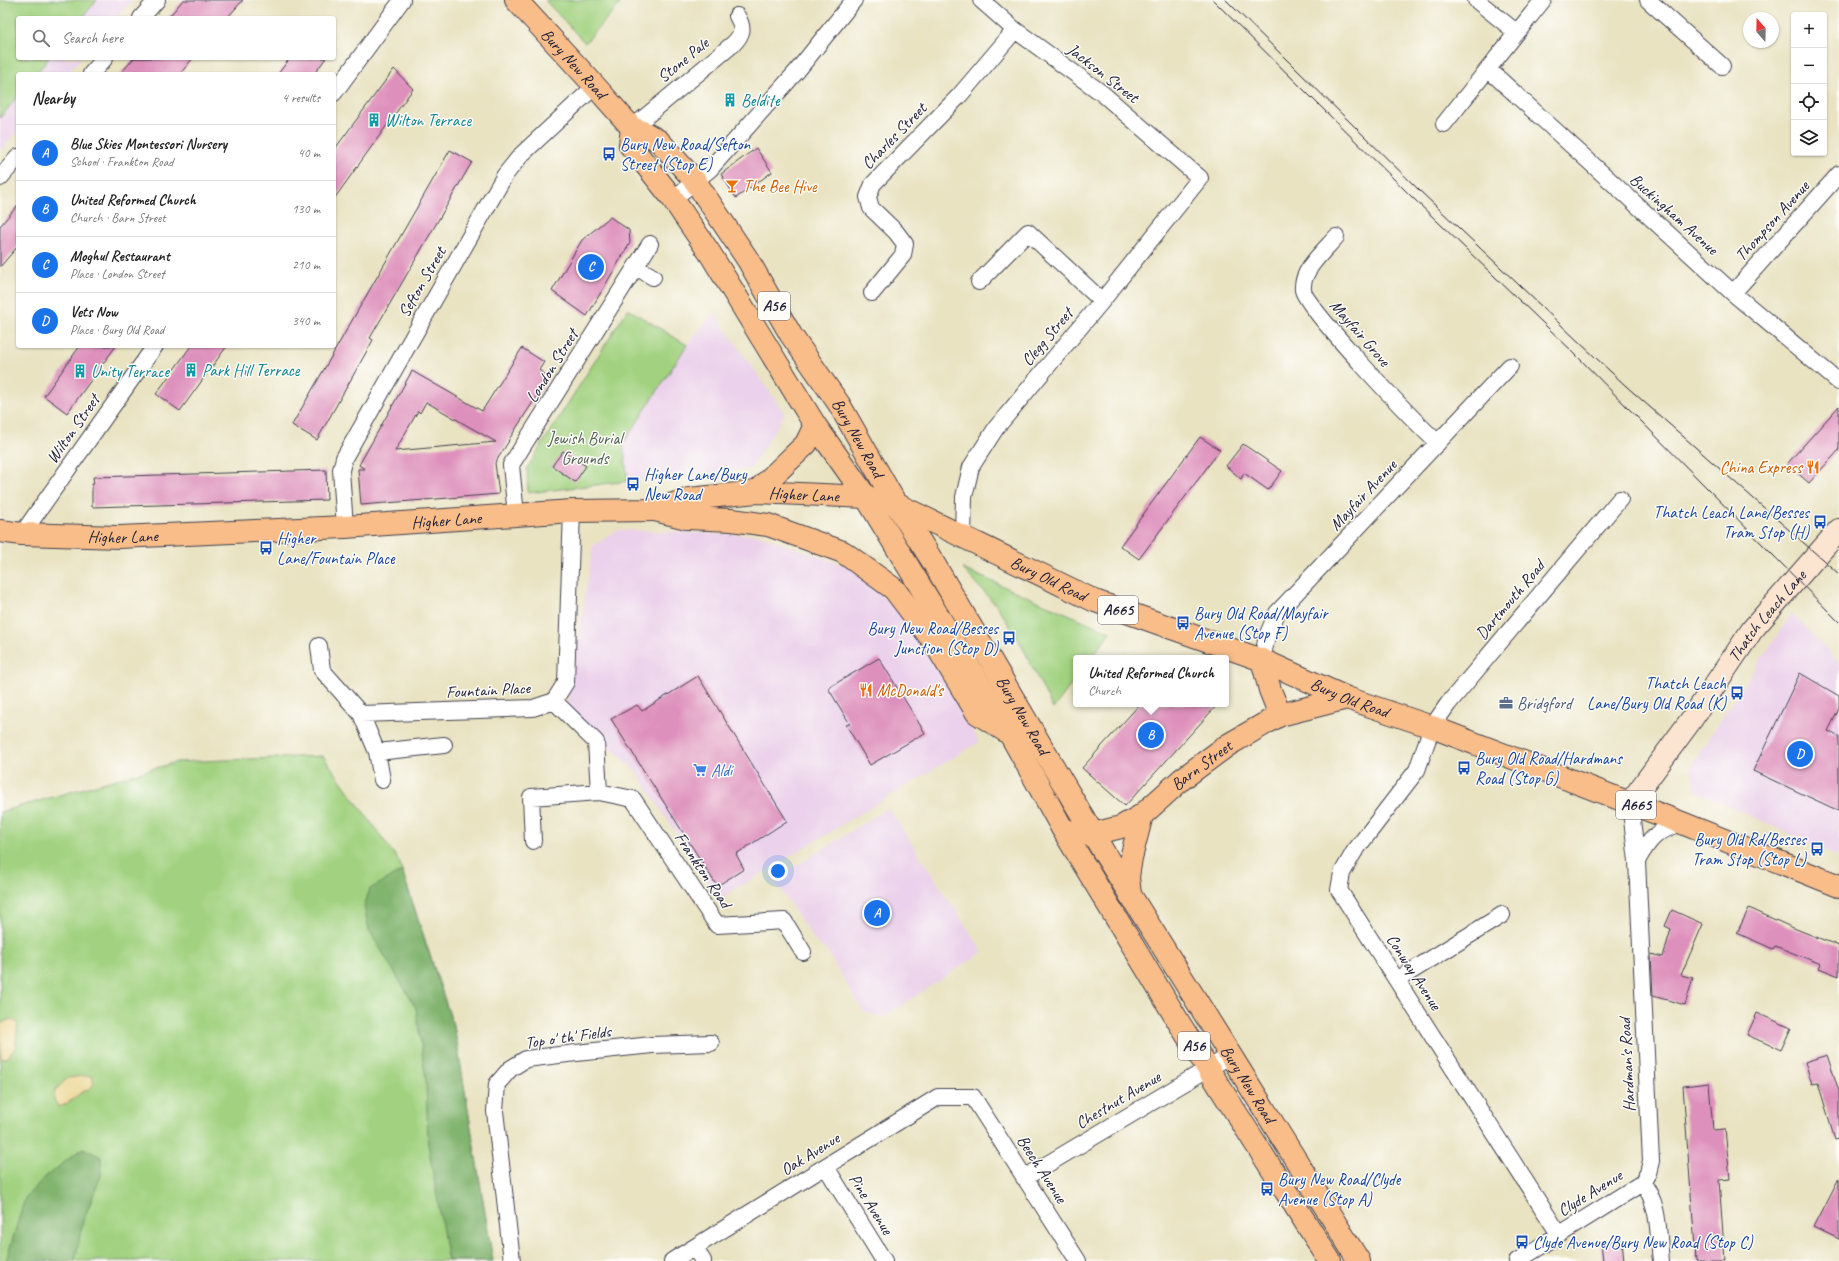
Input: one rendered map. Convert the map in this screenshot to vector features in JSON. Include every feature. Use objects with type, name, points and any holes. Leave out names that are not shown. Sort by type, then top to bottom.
[{"type":"main road","name":"Bury New Road","points":[[516,0],[632,128],[659,141],[695,181],[748,260],[791,335],[839,404],[896,504],[930,557],[1130,895],[1231,1054],[1359,1261]]},
{"type":"main road","name":"Bury New Road","points":[[632,128],[630,145],[673,199],[711,255],[815,425],[866,497],[1010,734],[1062,828],[1181,1026],[1330,1261]]},
{"type":"main road","points":[[756,492],[806,444],[815,425]]},
{"type":"main road","name":"Higher Lane","points":[[0,531],[22,534],[119,537],[345,526],[572,511],[655,510],[689,499],[756,492],[866,497]]},
{"type":"main road","name":"Bury Old Road","points":[[866,497],[896,504],[1095,601],[1262,660],[1347,698],[1432,728],[1682,822],[1839,886]]},
{"type":"main road","points":[[655,510],[687,518],[732,520],[768,525],[843,552],[894,590],[934,642],[977,713],[1010,734]]},
{"type":"main road","points":[[1262,660],[1270,690],[1280,715]]},
{"type":"main road","name":"Barn Street","points":[[1062,828],[1075,834],[1093,834],[1121,827],[1142,815],[1182,779],[1228,745],[1280,715],[1347,698]]},
{"type":"main road","points":[[1130,895],[1128,877],[1142,815]]},
{"type":"street","points":[[143,16],[157,0]]},
{"type":"street","points":[[336,89],[402,0]]},
{"type":"street","points":[[673,199],[710,169],[796,71],[854,0]]},
{"type":"street","name":"Jackson Street","points":[[980,0],[1015,30],[1102,94],[1200,178]]},
{"type":"street","points":[[1476,0],[1516,32]]},
{"type":"street","points":[[1444,124],[1543,0]]},
{"type":"street","points":[[1648,0],[1722,66]]},
{"type":"street","name":"Stone Pale","points":[[632,128],[742,35],[743,27],[737,16]]},
{"type":"street","name":"Charles Street","points":[[872,294],[903,255],[906,244],[871,208],[868,197],[873,184],[960,95],[1015,30]]},
{"type":"street","points":[[93,72],[103,60]]},
{"type":"street","name":"Buckingham Avenue","points":[[1488,69],[1732,293],[1839,382]]},
{"type":"street","name":"Sefton Street","points":[[345,526],[341,470],[344,458],[401,356],[505,175],[521,155],[595,86]]},
{"type":"street","points":[[0,178],[16,159]]},
{"type":"street","name":"Thompson Avenue","points":[[1732,293],[1839,174]]},
{"type":"street","name":"Clegg Street","points":[[963,537],[964,497],[971,468],[996,428],[1102,302],[1200,178]]},
{"type":"street","points":[[979,282],[1028,232],[1102,302]]},
{"type":"street","name":"Mayfair Grove","points":[[1336,237],[1309,270],[1305,277],[1303,291],[1310,303],[1334,333],[1418,425],[1438,443]]},
{"type":"street","name":"London Street","points":[[516,515],[511,465],[650,244]]},
{"type":"street","points":[[636,267],[653,277]]},
{"type":"street","name":"Wilton Street","points":[[22,534],[154,348]]},
{"type":"street","name":"Mayfair Avenue","points":[[1262,660],[1267,636],[1277,613],[1510,366]]},
{"type":"street","name":"Dartmouth Road","points":[[1432,728],[1448,704],[1620,499]]},
{"type":"street","name":"Fountain Place","points":[[361,714],[534,708],[554,701],[566,682],[572,511]]},
{"type":"street","name":"Thatch Leach Lane","points":[[1630,803],[1692,720],[1752,630],[1839,530]]},
{"type":"street","points":[[319,646],[322,670],[361,714],[378,752],[382,780]]},
{"type":"street","points":[[554,701],[596,742],[599,792]]},
{"type":"street","name":"Conway Avenue","points":[[1432,728],[1417,770],[1354,852],[1342,873],[1339,890],[1560,1234]]},
{"type":"street","points":[[378,752],[444,745]]},
{"type":"street","name":"Frankton Road","points":[[533,841],[531,797],[599,792],[633,799],[717,925],[784,921],[803,952]]},
{"type":"street","name":"Hardman's Road","points":[[1630,803],[1637,861],[1651,1161],[1648,1173],[1642,1183]]},
{"type":"street","points":[[1637,861],[1648,842],[1657,834],[1682,822]]},
{"type":"street","points":[[1397,980],[1502,915]]},
{"type":"street","name":"Top o' th' Fields","points":[[512,1261],[495,1111],[497,1084],[510,1069],[526,1059],[652,1045],[711,1044]]},
{"type":"street","name":"Chestnut Avenue","points":[[1024,1178],[1231,1054]]},
{"type":"street","name":"Oak Avenue","points":[[672,1261],[699,1254],[826,1167],[938,1097],[974,1097]]},
{"type":"street","name":"Beech Avenue","points":[[974,1097],[1078,1261]]},
{"type":"street","name":"Pine Avenue","points":[[826,1167],[884,1261]]},
{"type":"street","points":[[1642,1183],[1647,1188],[1654,1201],[1661,1261]]},
{"type":"street","name":"Clyde Avenue","points":[[1517,1261],[1642,1183]]},
{"type":"shaded area","points":[[0,0],[132,0],[118,16],[16,16],[16,60],[79,60],[69,72],[16,72],[16,133],[0,151]]},
{"type":"shaded area","points":[[714,312],[785,414],[750,469],[628,481],[623,444],[687,345]]},
{"type":"shaded area","points":[[618,530],[758,535],[851,568],[916,627],[979,742],[719,899],[636,771],[567,706],[593,546]]},
{"type":"shaded area","points":[[1792,613],[1839,663],[1839,857],[1695,790],[1691,765]]},
{"type":"shaded area","points":[[888,808],[983,952],[882,1018],[863,1011],[826,950],[818,945],[774,880]]},
{"type":"green space","points":[[0,0],[97,0],[84,16],[16,16],[16,60],[47,60],[38,72],[16,72],[16,98],[0,118]]},
{"type":"green space","points":[[545,0],[623,0],[585,43]]},
{"type":"green space","name":"Jewish Burial Grounds","points":[[628,309],[687,345],[623,444],[628,481],[528,493],[527,468]]},
{"type":"green space","points":[[963,569],[1110,632],[1093,655],[1073,655],[1073,682],[1053,709],[1018,638],[996,605]]},
{"type":"green space","points":[[323,756],[399,861],[455,1031],[493,1261],[0,1261],[0,812],[177,762]]},
{"type":"green space","points":[[402,871],[455,1031],[493,1261],[448,1261],[428,1144],[426,1082],[416,1008],[369,930],[364,906],[370,889]]},
{"type":"green space","points":[[83,1148],[101,1157],[101,1176],[83,1221],[75,1261],[6,1261],[25,1198],[44,1178]]},
{"type":"sand","points":[[10,1019],[17,1022],[18,1028],[16,1047],[7,1058],[1,1059],[0,1024]]},
{"type":"sand","points":[[92,1076],[94,1084],[68,1103],[58,1107],[54,1099],[55,1090],[68,1078]]},
{"type":"building","points":[[183,0],[243,0],[229,16],[170,16]]},
{"type":"building","points":[[132,60],[191,60],[182,72],[122,72]]},
{"type":"building","points":[[288,60],[324,60],[316,72],[280,72]]},
{"type":"building","name":"Wilton Terrace","points":[[394,69],[413,89],[336,196],[336,147]]},
{"type":"building","points":[[756,148],[772,172],[736,198],[721,174]]},
{"type":"building","points":[[450,150],[472,162],[370,338],[373,340],[317,440],[292,425]]},
{"type":"building","points":[[16,207],[16,248],[0,267],[0,226]]},
{"type":"building","points":[[610,217],[629,230],[630,243],[587,316],[552,291],[582,240]]},
{"type":"building","name":"Unity Terrace","points":[[79,348],[115,348],[67,413],[44,396]]},
{"type":"building","name":"Park Hill Terrace","points":[[190,348],[226,348],[180,411],[156,394]]},
{"type":"building","points":[[522,348],[544,362],[539,370],[549,377],[495,463],[499,494],[361,505],[358,469],[365,469],[359,465],[412,371],[482,411]],"holes":[[[426,402],[496,442],[395,451],[418,411],[420,413]]]},
{"type":"building","points":[[1839,406],[1839,450],[1809,483],[1787,464]]},
{"type":"building","points":[[1200,437],[1220,450],[1139,559],[1120,546]]},
{"type":"building","points":[[1243,444],[1282,471],[1268,490],[1244,473],[1241,479],[1226,466]]},
{"type":"building","points":[[563,451],[586,466],[575,482],[552,466]]},
{"type":"building","points":[[326,470],[327,500],[92,507],[92,484],[94,484],[93,477]]},
{"type":"building","points":[[879,658],[925,733],[870,765],[846,725],[850,724],[828,688]]},
{"type":"building","points":[[1800,673],[1839,696],[1839,709],[1828,731],[1839,736],[1839,811],[1753,771]]},
{"type":"building","name":"Aldi","points":[[698,676],[787,821],[736,854],[744,869],[717,886],[611,719],[637,705],[642,711]]},
{"type":"building","points":[[1137,707],[1215,707],[1125,806],[1082,768]]},
{"type":"building","points":[[1749,908],[1839,946],[1839,976],[1819,968],[1821,964],[1775,946],[1773,949],[1737,933]]},
{"type":"building","points":[[1672,910],[1703,924],[1681,975],[1693,978],[1685,1005],[1653,996],[1651,954],[1663,957],[1671,929],[1665,926]]},
{"type":"building","points":[[1757,1013],[1791,1028],[1781,1050],[1747,1035]]},
{"type":"building","points":[[1827,1055],[1839,1091],[1839,1138],[1835,1139],[1818,1083],[1812,1084],[1805,1062]]},
{"type":"building","points":[[1709,1083],[1713,1130],[1725,1129],[1730,1179],[1719,1180],[1725,1261],[1696,1261],[1683,1086]]},
{"type":"building","points":[[1839,1178],[1839,1239],[1814,1227]]},
{"type":"building","points":[[1622,1240],[1624,1261],[1603,1261],[1601,1242]]},
{"type":"tram line","points":[[1213,0],[1412,197],[1572,351],[1839,622]]},
{"type":"tram line","points":[[1226,0],[1419,190],[1580,343],[1626,386],[1839,574]]},
{"type":"place","name":"Beldite","points":[[730,100]]},
{"type":"place","name":"Wilton Terrace","points":[[374,120]]},
{"type":"place","name":"Bury New Road/Sefton Street (Stop E)","points":[[609,154]]},
{"type":"place","name":"The Bee Hive","points":[[732,186]]},
{"type":"place","name":"Moghul Restaurant","points":[[591,267]]},
{"type":"place","name":"Park Hill Terrace","points":[[191,370]]},
{"type":"place","name":"Unity Terrace","points":[[80,371]]},
{"type":"place","name":"China Express","points":[[1813,467]]},
{"type":"place","name":"Higher Lane/Bury New Road","points":[[633,484]]},
{"type":"place","name":"Thatch Leach Lane/Besses Tram Stop (H)","points":[[1820,522]]},
{"type":"place","name":"Higher Lane/Fountain Place","points":[[266,548]]},
{"type":"place","name":"Bury Old Road/Mayfair Avenue (Stop F)","points":[[1183,623]]},
{"type":"place","name":"Bury New Road/Besses Junction (Stop D)","points":[[1009,638]]},
{"type":"place","name":"McDonald's","points":[[866,690]]},
{"type":"place","name":"Thatch Leach Lane/Bury Old Road (K)","points":[[1737,693]]},
{"type":"place","name":"Bridgford","points":[[1506,703]]},
{"type":"place","name":"United Reformed Church","points":[[1151,735]]},
{"type":"place","name":"Vets Now","points":[[1800,754]]},
{"type":"place","name":"Bury Old Road/Hardmans Road (Stop G)","points":[[1464,768]]},
{"type":"place","name":"Aldi","points":[[700,770]]},
{"type":"place","name":"Bury Old Rd/Besses Tram Stop (Stop L)","points":[[1817,849]]},
{"type":"place","name":"Blue Skies Montessori Nursery","points":[[877,913]]},
{"type":"place","name":"Bury New Road/Clyde Avenue (Stop A)","points":[[1267,1189]]},
{"type":"place","name":"Clyde Avenue/Bury New Road (Stop C)","points":[[1522,1242]]}]
